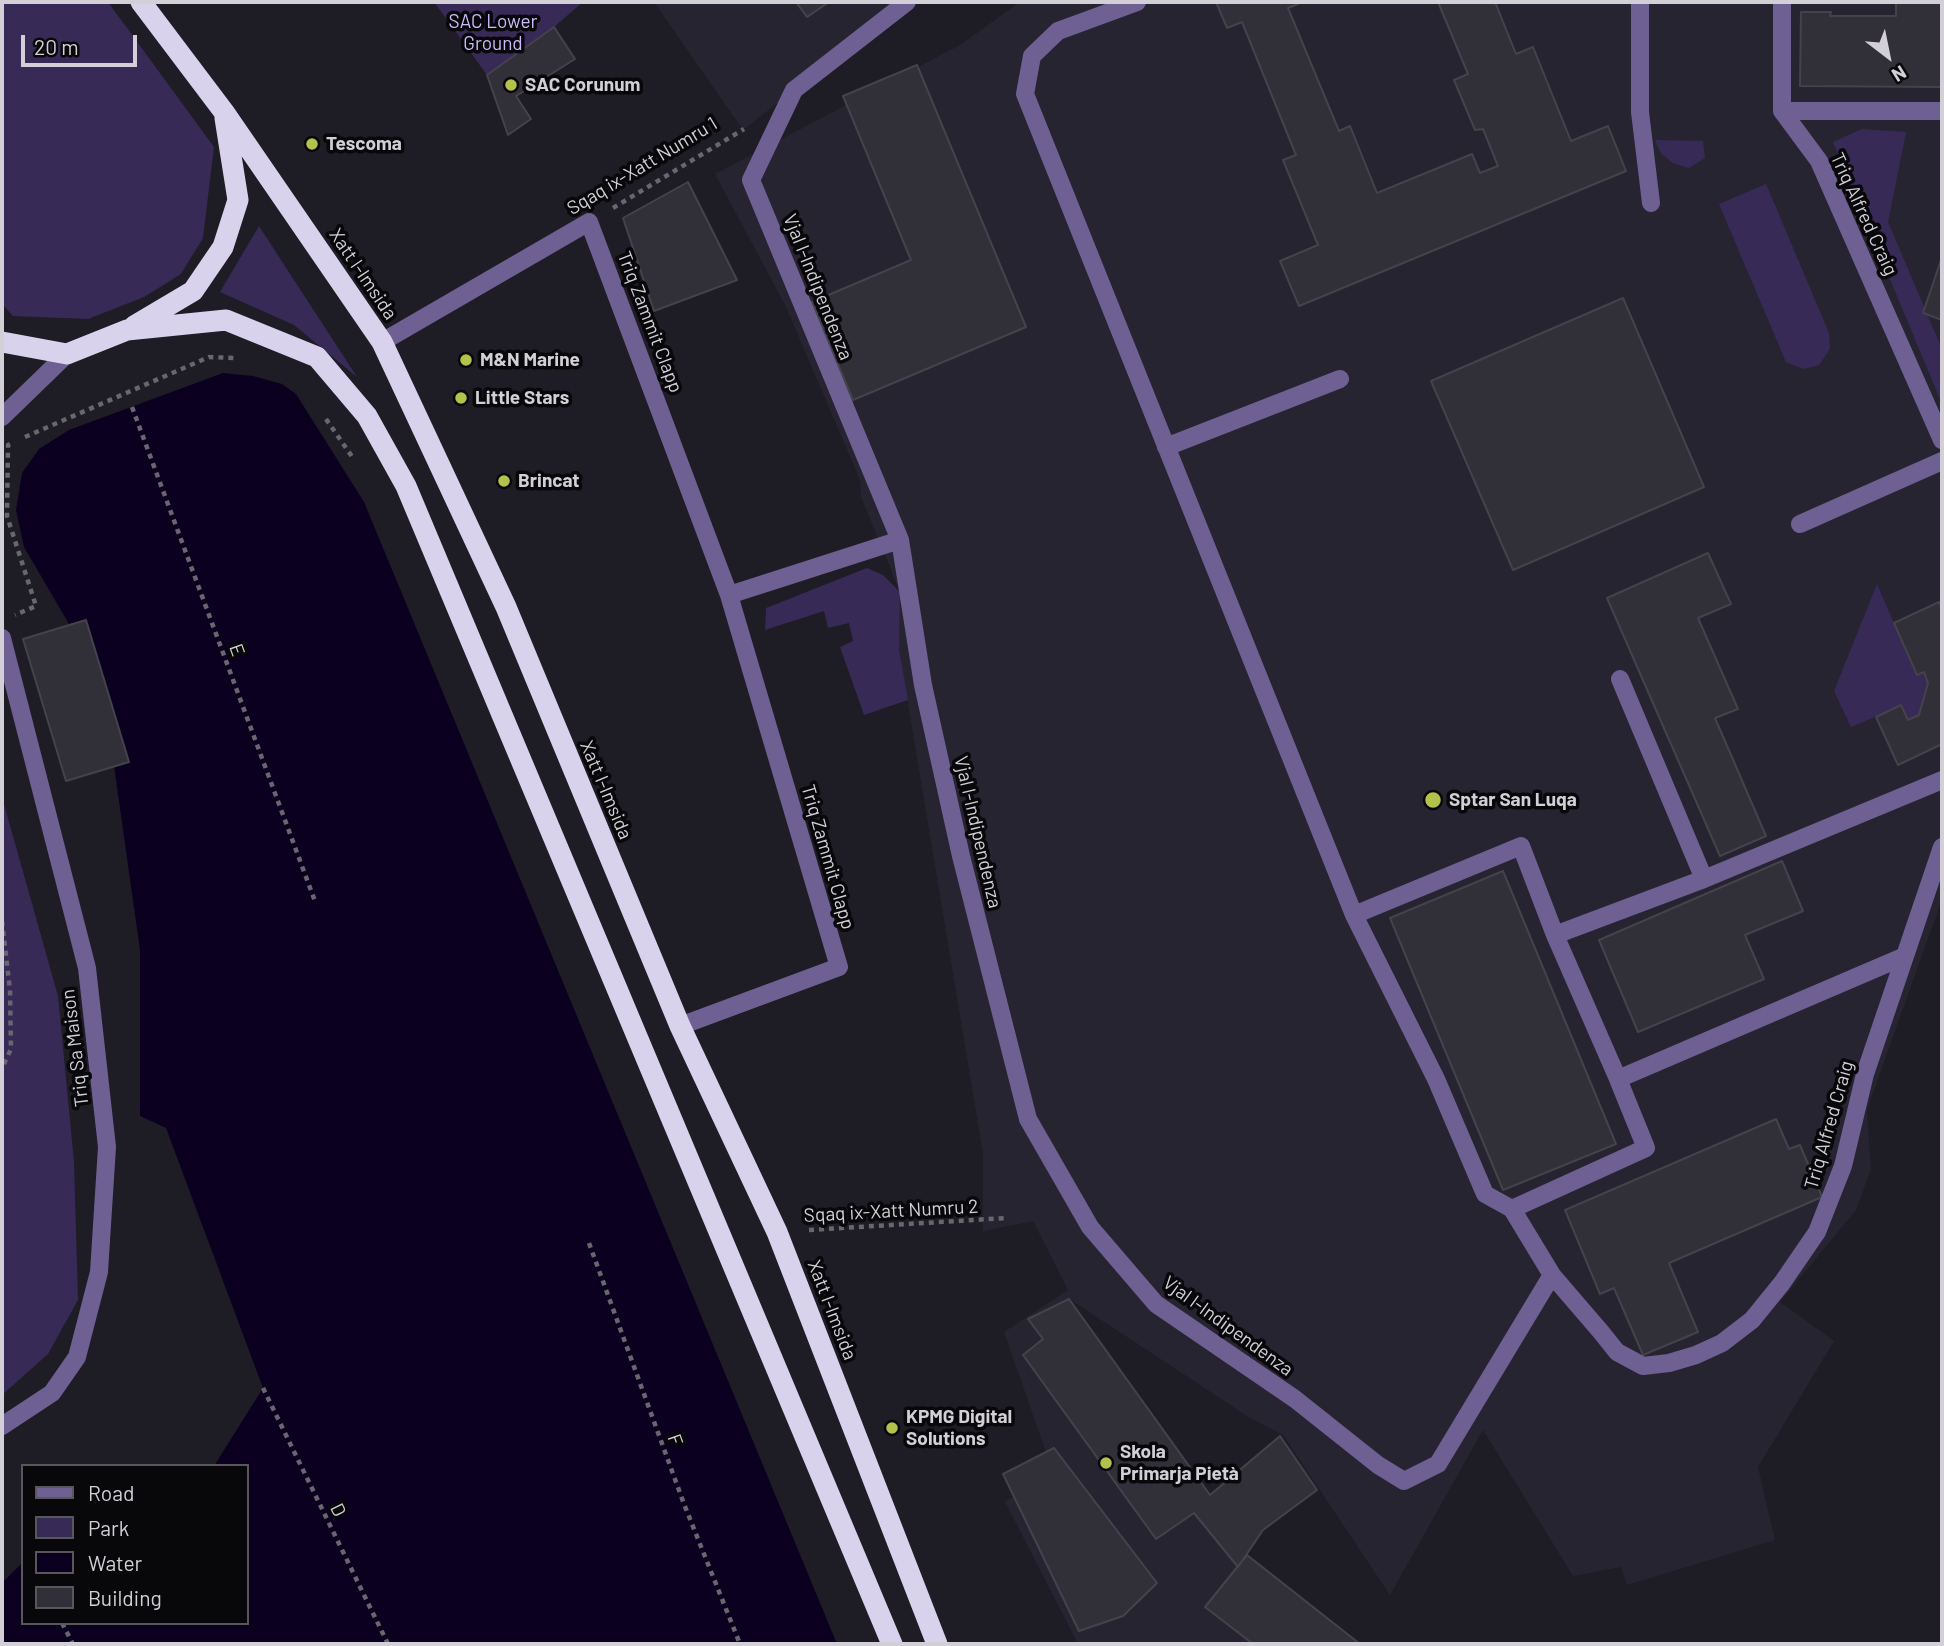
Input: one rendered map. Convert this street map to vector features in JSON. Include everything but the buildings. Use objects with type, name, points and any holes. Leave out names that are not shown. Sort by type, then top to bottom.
[{"type":"highway","name":"Xatt l-Imsida","points":[[141,2],[224,112],[382,342],[506,607],[680,1026],[777,1232],[937,1644]]},
{"type":"highway","points":[[2,342],[67,354],[127,330],[193,291],[223,247],[238,200],[224,112]]},
{"type":"highway","points":[[127,330],[226,320],[317,357],[367,416],[407,486],[892,1644]]},
{"type":"street","name":"Vjal l-Indipendenza","points":[[907,2],[794,90],[751,180],[900,540],[923,685],[961,856],[1028,1119],[1090,1227],[1156,1304],[1295,1399],[1378,1465],[1404,1480],[1438,1464],[1552,1275]]},
{"type":"street","points":[[1137,2],[1058,31],[1032,56],[1024,93],[1354,915],[1436,1079],[1485,1194],[1512,1209],[1646,1148],[1555,935],[1521,846],[1354,915]]},
{"type":"street","points":[[1640,2],[1640,112],[1651,203]]},
{"type":"street","points":[[1782,2],[1782,111],[1942,111]]},
{"type":"street","name":"Triq Alfred Craig","points":[[1782,111],[1819,161],[1942,440]]},
{"type":"street","name":"Sqaq ix-Xatt Numru 1","points":[[382,342],[589,222]]},
{"type":"street","name":"Triq Zammit Clapp","points":[[589,222],[729,595],[839,967],[680,1026]]},
{"type":"street","points":[[2,417],[67,354]]},
{"type":"street","points":[[1166,447],[1340,379]]},
{"type":"street","points":[[1800,524],[1942,461]]},
{"type":"street","points":[[729,595],[900,540]]},
{"type":"street","name":"Triq Sa Maison","points":[[2,638],[87,968],[107,1147],[99,1272],[77,1357],[52,1393],[2,1426]]},
{"type":"street","points":[[1620,678],[1704,879]]},
{"type":"street","points":[[1555,935],[1704,879],[1942,780]]},
{"type":"street","name":"Triq Alfred Craig","points":[[1512,1209],[1552,1275],[1617,1352],[1643,1366],[1669,1363],[1696,1355],[1722,1343],[1752,1320],[1782,1283],[1816,1232],[1843,1166],[1866,1074],[1942,847]]},
{"type":"street","points":[[1618,1079],[1905,956]]},
{"type":"path","name":"Sqaq ix-Xatt Numru 1","points":[[589,222],[754,122]]},
{"type":"path","points":[[13,616],[36,606],[7,516],[8,445],[209,358],[242,358]]},
{"type":"path","name":"E","points":[[131,407],[316,904]]},
{"type":"path","points":[[323,414],[353,458]]},
{"type":"path","points":[[2,921],[10,990],[11,1049],[2,1068]]},
{"type":"path","name":"Sqaq ix-Xatt Numru 2","points":[[777,1232],[1006,1218]]},
{"type":"path","name":"F","points":[[589,1243],[684,1504],[740,1644]]},
{"type":"path","name":"D","points":[[263,1388],[388,1644]]},
{"type":"path","points":[[63,1625],[73,1644]]},
{"type":"shaded area","points":[[654,2],[907,2],[743,130]]},
{"type":"shaded area","name":"Sptar San Luqa","points":[[1020,2],[1942,2],[1942,899],[1867,1110],[1871,1169],[1856,1210],[1780,1302],[1834,1341],[1758,1467],[1775,1540],[1627,1585],[1621,1567],[1573,1576],[1483,1430],[1390,1595],[1283,1435],[1250,1418],[1071,1300],[1210,1495],[1280,1436],[1317,1490],[1263,1530],[1247,1555],[1360,1644],[1078,1644],[1005,1502],[1013,1496],[1003,1474],[1046,1452],[1004,1332],[1068,1290],[1033,1221],[983,1231],[983,1153],[899,649],[900,592],[861,497],[860,480],[786,307],[715,174],[960,45]]},
{"type":"green space","points":[[2,2],[108,2],[214,147],[203,238],[181,274],[144,297],[88,319],[13,316],[2,304]]},
{"type":"green space","name":"SAC Lower Ground","points":[[434,2],[583,2],[554,27],[487,75]]},
{"type":"green space","points":[[1862,129],[1906,132],[1888,222],[1942,349],[1942,404],[1833,142]]},
{"type":"green space","points":[[1655,140],[1703,141],[1705,158],[1689,168],[1673,163],[1661,153]]},
{"type":"green space","points":[[1766,184],[1829,333],[1830,349],[1819,365],[1803,369],[1786,362],[1719,204]]},
{"type":"green space","points":[[259,226],[357,377],[294,325],[220,292]]},
{"type":"green space","points":[[867,568],[883,575],[900,592],[899,649],[908,700],[864,715],[840,647],[853,641],[849,623],[828,628],[824,611],[765,630],[766,608]]},
{"type":"green space","points":[[1877,584],[1916,675],[1924,672],[1928,683],[1919,715],[1908,720],[1901,706],[1851,727],[1834,691]]},
{"type":"green space","points":[[2,797],[58,996],[74,1162],[78,1300],[48,1354],[2,1395]]},
{"type":"water","points":[[223,373],[253,376],[282,384],[296,394],[364,502],[837,1644],[2,1644],[2,1583],[21,1564],[21,1625],[248,1625],[248,1464],[215,1464],[263,1388],[166,1128],[140,1116],[140,950],[114,766],[129,762],[86,620],[69,624],[24,547],[16,510],[22,473],[39,449],[69,430]]},
{"type":"place","name":"SAC Corunum","points":[[511,85]]},
{"type":"place","name":"Tescoma","points":[[312,144]]},
{"type":"place","name":"M&N Marine","points":[[466,360]]},
{"type":"place","name":"Little Stars","points":[[461,398]]},
{"type":"place","name":"Brincat","points":[[504,481]]},
{"type":"place","name":"Sptar San Luqa","points":[[1433,800]]},
{"type":"place","name":"KPMG Digital Solutions","points":[[892,1428]]},
{"type":"place","name":"Skola Primarja Pietà","points":[[1106,1463]]}]
